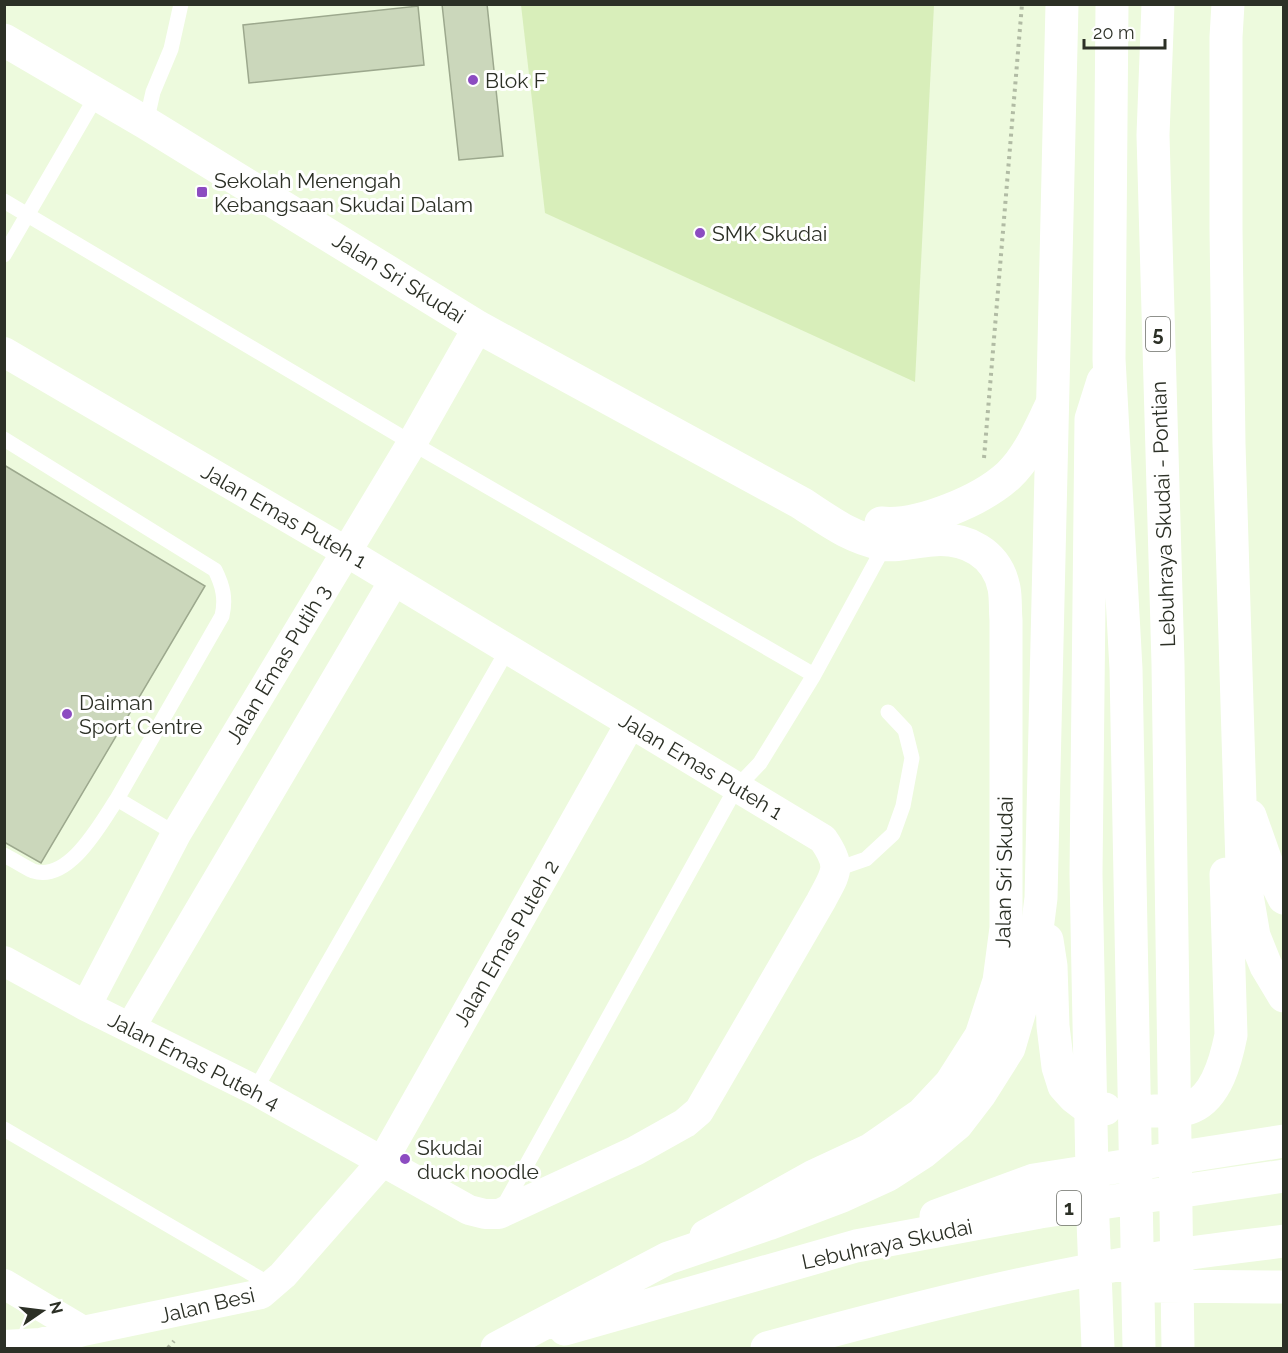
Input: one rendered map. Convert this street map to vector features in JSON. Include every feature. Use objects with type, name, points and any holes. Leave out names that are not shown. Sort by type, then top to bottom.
[{"type":"main road","points":[[498,1348],[668,1258],[789,1216],[842,1196],[888,1175],[922,1153],[957,1125],[1009,1048],[1032,969],[1041,898],[1062,4]]},
{"type":"main road","points":[[1112,4],[1109,359],[1126,669],[1139,1348]]},
{"type":"main road","name":"Lebuhraya Skudai - Pontian","points":[[1158,4],[1153,135],[1168,664],[1178,1348]]},
{"type":"main road","points":[[1228,4],[1226,229],[1229,444],[1242,866],[1254,936],[1266,966],[1284,996]]},
{"type":"main road","name":"Jalan Sri Skudai","points":[[4,40],[146,123],[478,327],[801,502],[849,535],[885,545],[934,539],[958,540],[982,551],[997,567],[1004,589],[1006,620],[1006,928],[999,981],[981,1036],[951,1083],[921,1114],[870,1150],[814,1176],[668,1258]]},
{"type":"main road","points":[[1098,1348],[1086,874],[1088,671],[1091,419],[1109,359]]},
{"type":"main road","name":"Jalan Sri Skudai","points":[[801,502],[856,520],[886,523],[925,518],[951,509],[981,495],[1009,475],[1025,455],[1052,404]]},
{"type":"main road","points":[[1041,898],[1051,966],[1053,1026],[1058,1067],[1064,1086],[1087,1107],[1110,1110],[1170,1111],[1191,1108],[1207,1095],[1216,1080],[1226,1059],[1231,1035],[1226,896],[1227,843],[1238,783]]},
{"type":"main road","points":[[1238,783],[1267,864],[1284,898]]},
{"type":"main road","points":[[856,1246],[1034,1180],[1284,1141]]},
{"type":"main road","name":"Lebuhraya Skudai","points":[[498,1348],[856,1246],[1040,1212],[1284,1176]]},
{"type":"main road","points":[[767,1348],[883,1316],[1027,1283],[1169,1256],[1284,1240]]},
{"type":"main road","points":[[1027,1283],[1284,1287]]},
{"type":"street","name":"Jalan Emas Putih 3","points":[[86,1006],[176,834],[412,443],[478,327]]},
{"type":"street","name":"Jalan Emas Puteh 1","points":[[4,352],[345,551],[823,839],[834,854],[837,869]]},
{"type":"street","points":[[130,1028],[394,581]]},
{"type":"street","name":"Jalan Emas Puteh 2","points":[[382,1162],[630,724]]},
{"type":"street","points":[[382,1162],[469,1210],[485,1214],[499,1214],[635,1151],[685,1123],[699,1111],[821,901],[837,869]]},
{"type":"street","name":"Jalan Emas Puteh 4","points":[[4,961],[86,1006],[255,1090],[382,1162]]},
{"type":"street","name":"Jalan Besi","points":[[4,1345],[41,1343],[83,1331],[261,1294],[283,1275],[382,1162]]},
{"type":"street","points":[[4,1284],[83,1331]]},
{"type":"lane","points":[[146,123],[153,92],[171,49],[181,4]]},
{"type":"lane","points":[[4,255],[97,95]]},
{"type":"lane","points":[[4,201],[412,443],[814,675]]},
{"type":"lane","points":[[4,439],[215,570],[222,585],[225,603],[215,630],[117,800],[81,851],[64,866],[50,871],[35,871],[4,855]]},
{"type":"lane","points":[[499,1214],[736,788],[760,763],[814,675],[885,545]]},
{"type":"lane","points":[[255,1090],[508,649]]},
{"type":"lane","points":[[837,869],[866,859],[893,834],[903,806],[912,758],[905,730],[888,712]]},
{"type":"lane","points":[[117,800],[176,834]]},
{"type":"lane","points":[[4,1129],[271,1285]]},
{"type":"path","points":[[981,495],[1022,4]]},
{"type":"green space","points":[[521,5],[934,5],[915,382],[545,213]]},
{"type":"building","name":"Blok F","points":[[442,4],[487,4],[503,156],[459,160]]},
{"type":"building","points":[[418,6],[424,65],[249,83],[243,25]]},
{"type":"building","name":"Daiman Sport Centre","points":[[4,465],[205,586],[41,863],[4,842]]},
{"type":"place","name":"Blok F","points":[[473,80]]},
{"type":"place","name":"Sekolah Menengah Kebangsaan Skudai Dalam","points":[[202,192]]},
{"type":"place","name":"SMK Skudai","points":[[700,233]]},
{"type":"place","name":"Daiman Sport Centre","points":[[67,714]]},
{"type":"place","name":"Skudai duck noodle","points":[[405,1159]]}]
